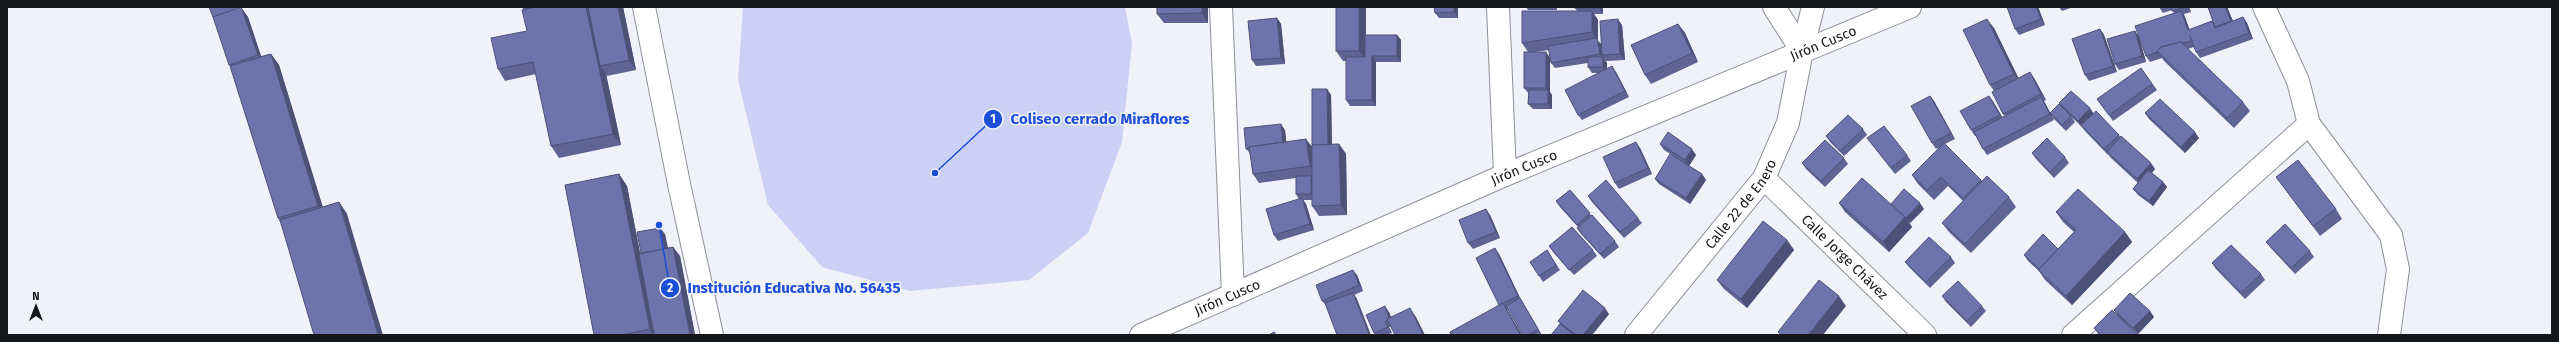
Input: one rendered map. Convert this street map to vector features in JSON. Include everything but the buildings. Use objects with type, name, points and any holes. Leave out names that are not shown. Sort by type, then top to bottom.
[{"type":"street","points":[[644,7],[677,177],[712,335]]},
{"type":"street","points":[[1221,7],[1233,296]]},
{"type":"street","points":[[1498,7],[1505,175]]},
{"type":"street","points":[[1774,7],[1802,51]]},
{"type":"street","name":"Calle 22 de Enero","points":[[1636,335],[1764,178],[1788,123],[1802,51],[1813,7]]},
{"type":"street","name":"Jirón Cusco","points":[[1141,335],[1233,296],[1505,175],[1910,7]]},
{"type":"street","points":[[2264,7],[2298,81],[2308,124],[2391,235],[2398,269],[2389,335]]},
{"type":"street","points":[[2073,335],[2308,124]]},
{"type":"street","name":"Calle Jorge Chávez","points":[[1764,178],[1925,335]]},
{"type":"shaded area","points":[[743,7],[1125,7],[1132,43],[1122,142],[1088,233],[1029,280],[910,291],[822,267],[768,205],[738,80]]},
{"type":"place","name":"Coliseo cerrado Miraflores","points":[[935,173]]},
{"type":"place","name":"Institución Educativa No. 56435","points":[[659,225]]}]
